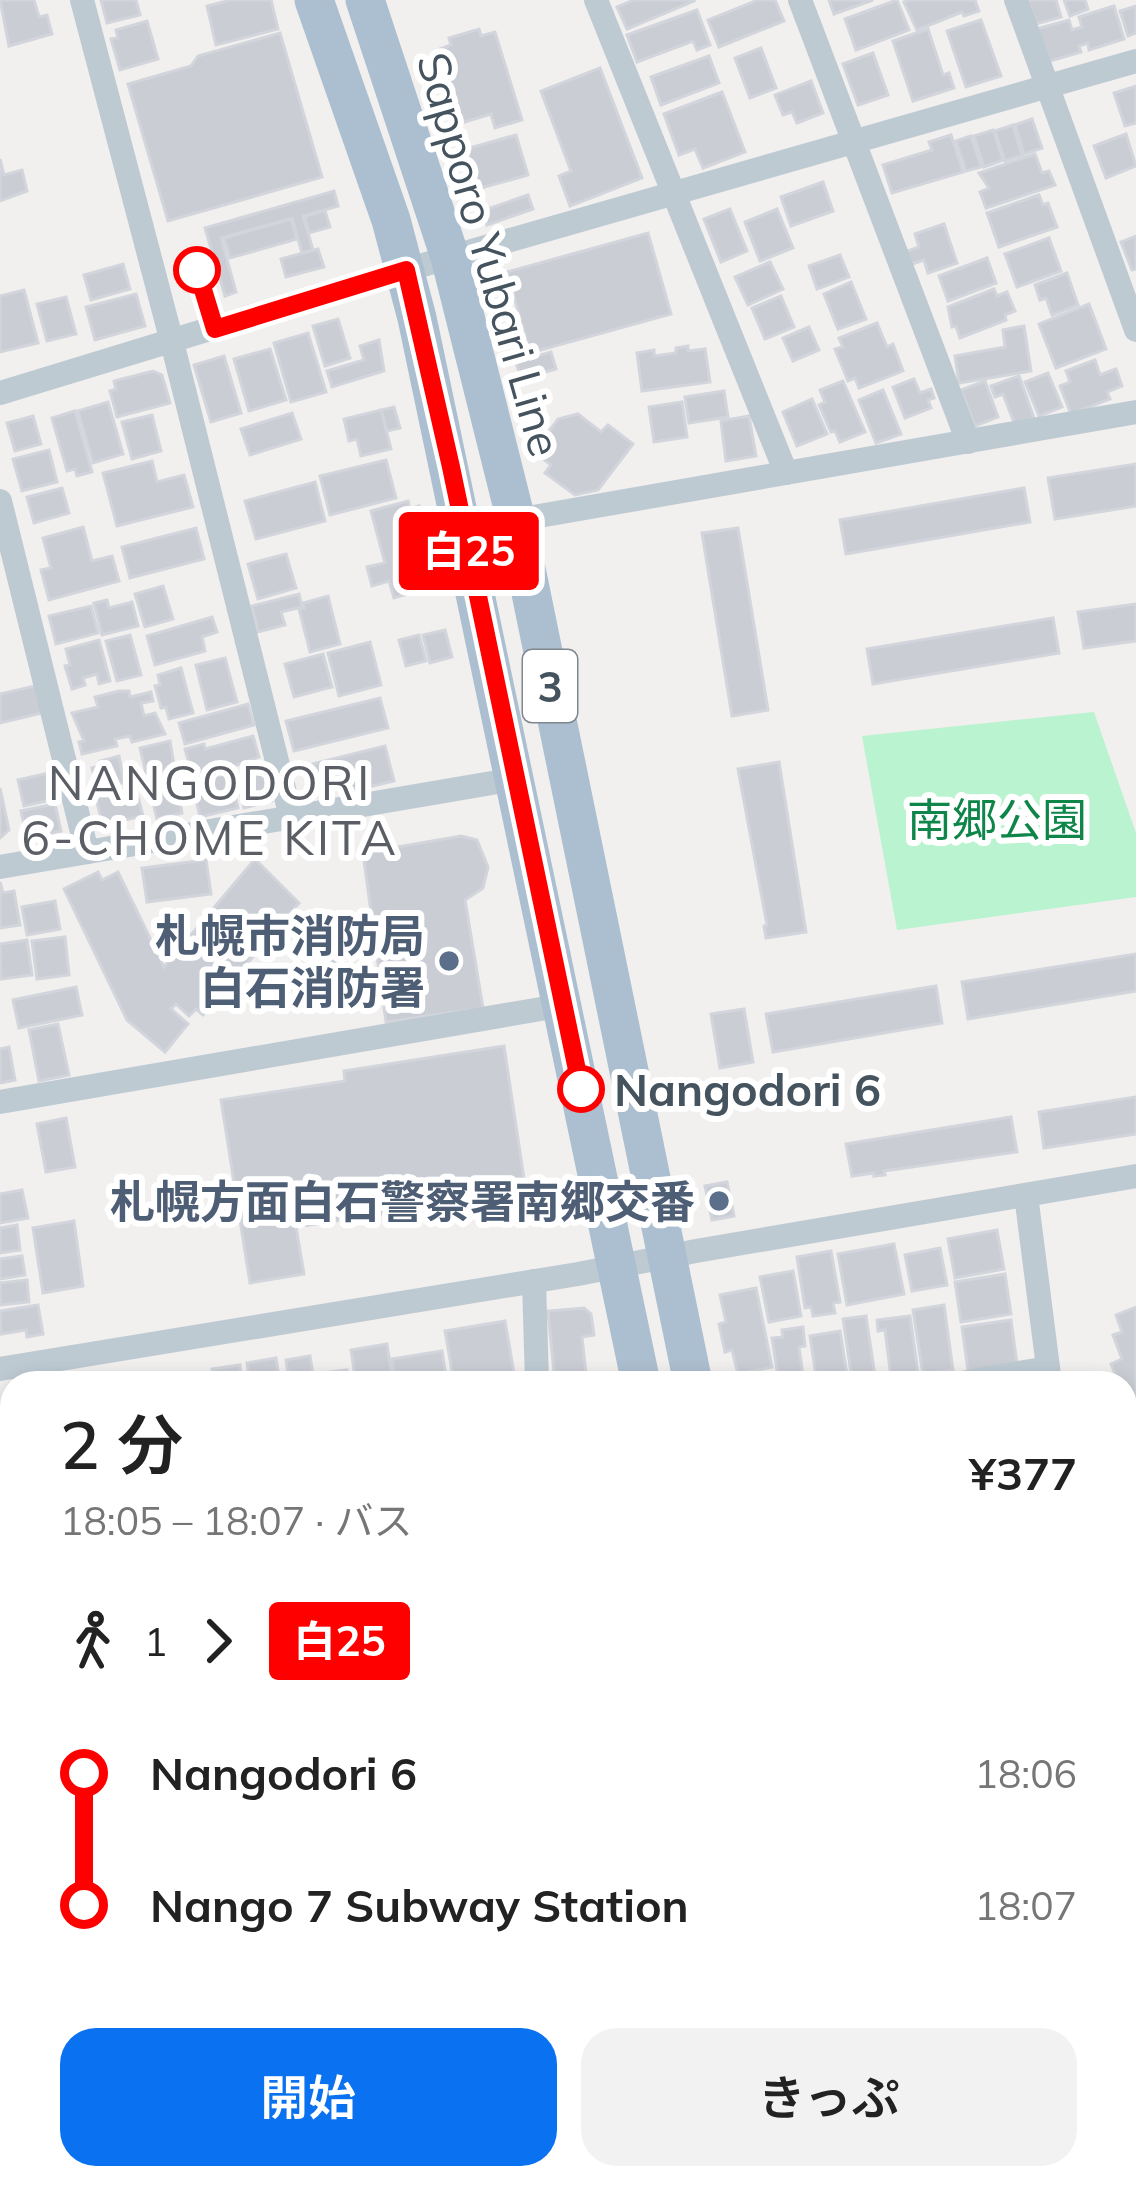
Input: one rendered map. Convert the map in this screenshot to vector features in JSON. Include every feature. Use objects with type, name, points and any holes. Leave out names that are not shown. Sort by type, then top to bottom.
[{"type":"main road","name":"Sapporo Yubari Line","points":[[314,0],[406,270],[456,489],[639,1371]]},
{"type":"main road","name":"Sapporo Yubari Line","points":[[365,0],[450,257],[516,520],[690,1371]]},
{"type":"street","points":[[82,0],[291,818]]},
{"type":"street","points":[[596,0],[786,473]]},
{"type":"street","points":[[800,0],[968,442]]},
{"type":"street","points":[[1016,0],[1136,330]]},
{"type":"street","points":[[0,393],[450,257],[1136,61]]},
{"type":"street","points":[[516,520],[1136,412]]},
{"type":"street","points":[[0,500],[87,852]]},
{"type":"street","points":[[0,867],[515,779]]},
{"type":"street","points":[[0,1102],[564,1005]]},
{"type":"street","points":[[57,1371],[618,1265],[1136,1176]]},
{"type":"street","points":[[1026,1195],[1048,1371]]},
{"type":"street","points":[[535,1281],[537,1371]]},
{"type":"street","points":[[0,1369],[35,1371]]},
{"type":"green space","name":"南郷公園","points":[[1094,712],[1136,833],[1136,897],[897,930],[862,736]]},
{"type":"building","points":[[0,0],[34,0],[39,17],[47,15],[52,34],[9,46]]},
{"type":"building","points":[[101,0],[136,0],[140,15],[107,23]]},
{"type":"building","points":[[231,0],[271,0],[278,29],[216,45],[207,6]]},
{"type":"building","points":[[634,0],[694,1],[627,29],[617,7]]},
{"type":"building","points":[[758,0],[775,0],[784,21],[719,47],[708,20]]},
{"type":"building","points":[[829,0],[873,0],[834,14]]},
{"type":"building","points":[[897,0],[909,30],[856,50],[845,19]]},
{"type":"building","points":[[975,0],[979,11],[964,16],[962,12],[917,30],[904,2]]},
{"type":"building","points":[[1028,0],[1056,0],[1061,17],[1036,24]]},
{"type":"building","points":[[1064,0],[1085,0],[1088,9],[1070,16]]},
{"type":"building","points":[[1114,6],[1124,39],[1089,50],[1088,43],[1079,46],[1081,52],[1047,62],[1036,29],[1069,20],[1072,30],[1082,27],[1079,17]]},
{"type":"building","points":[[1136,6],[1136,33],[1128,36],[1120,11]]},
{"type":"building","points":[[697,10],[710,45],[697,50],[693,41],[637,62],[627,35]]},
{"type":"building","points":[[981,20],[1001,76],[966,87],[947,31]]},
{"type":"building","points":[[147,21],[158,59],[120,70],[111,39],[118,38],[116,30]]},
{"type":"building","points":[[479,29],[481,36],[495,32],[522,120],[495,128],[491,114],[458,124],[438,55],[451,45],[449,38]]},
{"type":"building","points":[[928,29],[943,75],[949,73],[954,88],[913,101],[893,41]]},
{"type":"building","points":[[280,33],[322,177],[168,221],[128,84],[191,66],[198,56]]},
{"type":"building","points":[[761,48],[776,88],[750,98],[735,58]]},
{"type":"building","points":[[873,53],[888,95],[858,105],[843,64]]},
{"type":"building","points":[[709,56],[719,83],[661,105],[651,77]]},
{"type":"building","points":[[600,68],[642,178],[570,206],[559,176],[571,171],[541,91]]},
{"type":"building","points":[[811,81],[823,113],[797,123],[792,112],[783,115],[775,95]]},
{"type":"building","points":[[1136,86],[1136,123],[1125,126],[1114,93]]},
{"type":"building","points":[[722,92],[745,152],[703,168],[695,149],[679,155],[664,114]]},
{"type":"building","points":[[1032,119],[1042,148],[1024,154],[1015,125]]},
{"type":"building","points":[[1013,125],[1022,155],[1005,161],[995,131]]},
{"type":"building","points":[[993,130],[1003,160],[984,167],[974,136]]},
{"type":"building","points":[[1126,134],[1136,166],[1106,178],[1094,146]]},
{"type":"building","points":[[516,135],[528,175],[478,189],[466,149]]},
{"type":"building","points":[[951,135],[963,172],[892,193],[883,165],[932,150],[929,142]]},
{"type":"building","points":[[971,136],[981,167],[966,171],[956,141]]},
{"type":"building","points":[[1035,154],[1042,173],[1049,171],[1055,185],[986,208],[980,192],[989,188],[979,173]]},
{"type":"building","points":[[0,159],[4,175],[22,170],[27,191],[0,201]]},
{"type":"building","points":[[823,182],[833,211],[791,226],[781,197]]},
{"type":"building","points":[[334,191],[338,206],[303,216],[313,250],[302,253],[292,218],[221,238],[236,292],[225,296],[205,228]]},
{"type":"building","points":[[528,195],[533,209],[487,225],[482,211]]},
{"type":"building","points":[[1039,195],[1043,205],[1048,203],[1057,227],[999,247],[987,213]]},
{"type":"building","points":[[730,209],[747,251],[721,262],[704,219]]},
{"type":"building","points":[[777,209],[793,248],[760,261],[745,222]]},
{"type":"building","points":[[325,211],[330,227],[309,233],[305,216]]},
{"type":"building","points":[[291,219],[297,239],[230,258],[224,238]]},
{"type":"building","points":[[944,224],[957,263],[928,273],[924,260],[909,265],[905,252],[919,247],[915,234]]},
{"type":"building","points":[[648,233],[671,314],[530,353],[507,272]]},
{"type":"building","points":[[1136,236],[1136,269],[1132,270],[1121,242]]},
{"type":"building","points":[[1049,238],[1061,271],[1017,287],[1005,254]]},
{"type":"building","points":[[318,249],[324,267],[286,277],[281,259]]},
{"type":"building","points":[[840,255],[849,277],[817,289],[809,266]]},
{"type":"building","points":[[987,258],[996,283],[948,301],[939,276]]},
{"type":"building","points":[[770,262],[783,289],[748,305],[735,277]]},
{"type":"building","points":[[123,264],[130,289],[91,300],[84,275]]},
{"type":"building","points":[[1067,273],[1078,305],[1052,315],[1035,285]]},
{"type":"building","points":[[851,282],[866,319],[838,329],[824,294]]},
{"type":"building","points":[[994,289],[997,296],[1007,292],[1015,311],[1005,315],[1006,320],[960,338],[948,307]]},
{"type":"building","points":[[24,290],[38,343],[0,352],[0,296]]},
{"type":"building","points":[[136,294],[145,326],[95,340],[86,307]]},
{"type":"building","points":[[781,296],[794,327],[765,339],[752,308]]},
{"type":"building","points":[[66,297],[76,334],[47,341],[37,304]]},
{"type":"building","points":[[1089,304],[1106,349],[1056,368],[1039,324]]},
{"type":"building","points":[[338,319],[350,358],[325,366],[313,326]]},
{"type":"building","points":[[877,323],[887,347],[893,344],[903,371],[859,388],[855,378],[848,381],[835,349],[843,347],[839,338]]},
{"type":"building","points":[[1024,326],[1031,371],[959,383],[955,356],[1005,347],[1003,330]]},
{"type":"building","points":[[809,327],[819,350],[793,361],[783,338]]},
{"type":"building","points":[[308,333],[326,392],[291,402],[274,343]]},
{"type":"building","points":[[379,340],[384,371],[332,387],[327,371],[364,360],[360,346]]},
{"type":"building","points":[[688,346],[688,351],[705,349],[710,382],[642,391],[637,353],[676,353],[676,348]]},
{"type":"building","points":[[270,349],[286,400],[249,411],[234,359]]},
{"type":"building","points":[[551,352],[556,369],[521,379],[516,362]]},
{"type":"building","points":[[224,356],[241,413],[211,422],[194,365]]},
{"type":"building","points":[[1095,360],[1100,375],[1116,369],[1122,386],[1107,392],[1110,399],[1071,414],[1060,386],[1070,382],[1066,371]]},
{"type":"building","points":[[153,371],[162,375],[170,403],[117,417],[110,391],[116,389],[114,381]]},
{"type":"building","points":[[1048,373],[1062,407],[1039,416],[1025,382]]},
{"type":"building","points":[[1019,376],[1034,418],[1015,425],[1003,394],[995,397],[991,386]]},
{"type":"building","points":[[914,379],[920,393],[931,389],[934,398],[928,400],[931,408],[905,418],[893,387]]},
{"type":"building","points":[[843,381],[865,432],[840,442],[819,405],[825,402],[820,390]]},
{"type":"building","points":[[985,381],[998,417],[975,426],[961,390]]},
{"type":"building","points":[[883,390],[901,434],[876,443],[859,400]]},
{"type":"building","points":[[724,391],[728,417],[689,423],[685,397]]},
{"type":"building","points":[[812,399],[827,434],[797,446],[783,412]]},
{"type":"building","points":[[108,402],[123,454],[93,463],[78,411]]},
{"type":"building","points":[[682,402],[687,437],[654,442],[649,407]]},
{"type":"building","points":[[394,407],[400,428],[387,431],[381,410]]},
{"type":"building","points":[[381,410],[391,449],[361,456],[357,439],[349,441],[344,419]]},
{"type":"building","points":[[75,411],[92,472],[77,476],[75,469],[67,471],[52,418]]},
{"type":"building","points":[[292,413],[301,439],[250,455],[241,429]]},
{"type":"building","points":[[578,414],[601,432],[608,425],[633,444],[598,490],[575,495],[545,473],[551,465],[534,452],[558,419]]},
{"type":"building","points":[[152,415],[161,451],[132,459],[122,422]]},
{"type":"building","points":[[33,416],[41,444],[15,451],[7,423]]},
{"type":"building","points":[[749,416],[756,456],[726,461],[721,421]]},
{"type":"building","points":[[49,450],[57,482],[22,491],[13,459]]},
{"type":"building","points":[[386,460],[396,498],[330,515],[320,476]]},
{"type":"building","points":[[152,461],[157,482],[184,475],[193,507],[117,526],[103,473]]},
{"type":"building","points":[[1136,464],[1136,506],[1055,519],[1048,478]]},
{"type":"building","points":[[315,482],[325,521],[256,539],[245,501]]},
{"type":"building","points":[[62,488],[69,513],[34,523],[27,497]]},
{"type":"building","points":[[1024,488],[1030,522],[846,554],[840,520]]},
{"type":"building","points":[[408,501],[410,509],[419,506],[435,565],[427,567],[432,587],[394,598],[389,581],[372,586],[367,567],[385,563],[371,511]]},
{"type":"building","points":[[83,527],[92,561],[112,556],[119,581],[49,600],[41,570],[51,568],[43,538]]},
{"type":"building","points":[[196,528],[204,559],[130,578],[122,547]]},
{"type":"building","points":[[738,528],[768,710],[732,716],[702,533]]},
{"type":"building","points":[[286,554],[296,588],[258,599],[248,564]]},
{"type":"building","points":[[163,586],[173,619],[145,627],[135,594]]},
{"type":"building","points":[[299,594],[302,607],[281,612],[285,625],[258,632],[252,606]]},
{"type":"building","points":[[328,596],[340,644],[310,652],[299,609],[304,608],[303,603]]},
{"type":"building","points":[[107,600],[109,608],[132,602],[138,626],[102,635],[94,603]]},
{"type":"building","points":[[1136,604],[1136,641],[1084,648],[1078,612]]},
{"type":"building","points":[[91,606],[98,633],[56,644],[49,616]]},
{"type":"building","points":[[212,617],[217,632],[202,637],[205,651],[155,665],[147,636]]},
{"type":"building","points":[[1053,618],[1059,653],[873,684],[867,649]]},
{"type":"building","points":[[445,630],[452,657],[430,663],[423,635]]},
{"type":"building","points":[[130,635],[141,675],[117,681],[106,641]]},
{"type":"building","points":[[419,635],[426,661],[406,666],[399,640]]},
{"type":"building","points":[[99,640],[110,681],[99,684],[97,674],[83,678],[85,685],[72,689],[66,649]]},
{"type":"building","points":[[370,642],[381,685],[339,696],[328,653]]},
{"type":"building","points":[[323,654],[332,687],[294,697],[285,664]]},
{"type":"building","points":[[225,658],[237,702],[207,710],[196,665]]},
{"type":"building","points":[[181,668],[193,713],[169,719],[155,686],[160,685],[158,675]]},
{"type":"building","points":[[35,686],[42,713],[0,723],[0,694]]},
{"type":"building","points":[[129,691],[130,697],[151,692],[153,701],[141,703],[144,716],[155,713],[165,734],[132,742],[130,736],[115,739],[117,746],[82,754],[79,742],[84,741],[72,713],[98,707],[95,697]]},
{"type":"building","points":[[380,698],[388,728],[294,751],[286,721]]},
{"type":"building","points":[[248,704],[254,725],[185,744],[179,723]]},
{"type":"building","points":[[253,736],[259,757],[215,773],[214,768],[192,774],[185,749],[204,744],[205,749]]},
{"type":"building","points":[[170,741],[182,813],[157,819],[140,748]]},
{"type":"building","points":[[385,746],[394,781],[344,793],[342,785],[319,791],[312,764]]},
{"type":"building","points":[[119,756],[124,783],[96,785],[92,768]]},
{"type":"building","points":[[779,762],[806,932],[766,938],[738,769]]},
{"type":"building","points":[[263,767],[272,801],[244,808],[236,774]]},
{"type":"building","points":[[49,773],[55,799],[24,806],[18,780]]},
{"type":"building","points":[[230,773],[238,808],[200,817],[192,782]]},
{"type":"building","points":[[135,786],[143,816],[103,825],[95,795]]},
{"type":"building","points":[[0,788],[9,830],[0,838]]},
{"type":"building","points":[[55,804],[61,831],[27,838],[21,811]]},
{"type":"building","points":[[461,836],[477,840],[488,867],[483,888],[465,900],[483,1008],[386,1022],[363,853]]},
{"type":"building","points":[[255,859],[299,903],[203,1015],[196,1009],[189,1016],[176,1004],[171,1009],[188,1024],[165,1052],[127,1020],[64,889],[98,872],[102,880],[118,872],[164,967]]},
{"type":"building","points":[[206,860],[211,894],[147,902],[142,868]]},
{"type":"building","points":[[0,882],[3,893],[14,891],[20,925],[0,928]]},
{"type":"building","points":[[55,901],[60,929],[27,935],[22,907]]},
{"type":"building","points":[[65,937],[69,975],[37,979],[32,941]]},
{"type":"building","points":[[27,940],[32,975],[1,979],[0,944]]},
{"type":"building","points":[[341,948],[347,978],[312,985],[307,954]]},
{"type":"building","points":[[1136,954],[1136,991],[968,1019],[962,982]]},
{"type":"building","points":[[936,986],[942,1023],[773,1052],[766,1014]]},
{"type":"building","points":[[76,987],[82,1015],[19,1028],[13,1000]]},
{"type":"building","points":[[744,1009],[753,1062],[720,1068],[711,1014]]},
{"type":"building","points":[[58,1024],[69,1075],[39,1081],[29,1030]]},
{"type":"building","points":[[504,1046],[526,1192],[296,1227],[304,1274],[250,1283],[221,1100],[345,1081],[344,1071]]},
{"type":"building","points":[[9,1047],[15,1080],[0,1083],[0,1049]]},
{"type":"building","points":[[1136,1097],[1136,1134],[1044,1148],[1039,1112]]},
{"type":"building","points":[[1011,1117],[1017,1152],[884,1171],[885,1175],[852,1176],[846,1144]]},
{"type":"building","points":[[66,1118],[75,1167],[46,1172],[37,1124]]},
{"type":"building","name":"札幌方面白石警察署南郷交番","points":[[727,1182],[734,1216],[712,1220],[705,1186]]},
{"type":"building","points":[[22,1190],[28,1218],[0,1223],[0,1194]]},
{"type":"building","points":[[74,1221],[83,1286],[43,1293],[33,1228]]},
{"type":"building","points":[[17,1225],[20,1250],[0,1253],[0,1228]]},
{"type":"building","points":[[997,1230],[1004,1269],[955,1278],[948,1239]]},
{"type":"building","points":[[894,1244],[904,1294],[847,1305],[838,1254]]},
{"type":"building","points":[[940,1248],[947,1285],[912,1291],[905,1255]]},
{"type":"building","points":[[831,1251],[840,1302],[833,1303],[835,1313],[813,1316],[811,1307],[805,1308],[797,1257]]},
{"type":"building","points":[[22,1256],[25,1275],[0,1279],[0,1259]]},
{"type":"building","points":[[793,1271],[801,1316],[769,1322],[760,1277]]},
{"type":"building","points":[[1005,1274],[1011,1314],[961,1322],[955,1282]]},
{"type":"building","points":[[27,1280],[29,1302],[0,1305],[0,1283]]},
{"type":"building","points":[[756,1288],[772,1367],[737,1371],[732,1350],[725,1352],[719,1324],[726,1322],[720,1295]]},
{"type":"building","points":[[38,1305],[43,1334],[27,1337],[26,1330],[1,1334],[0,1311]]},
{"type":"building","points":[[944,1305],[953,1370],[922,1371],[913,1310]]},
{"type":"building","points":[[1136,1307],[1136,1371],[1114,1371],[1111,1364],[1122,1359],[1113,1335],[1122,1332],[1116,1315]]},
{"type":"building","points":[[584,1308],[591,1314],[594,1335],[582,1337],[586,1371],[554,1371],[548,1311]]},
{"type":"building","points":[[866,1316],[874,1371],[851,1371],[843,1319]]},
{"type":"building","points":[[910,1316],[918,1371],[890,1371],[885,1330],[878,1331],[877,1320]]},
{"type":"building","points":[[1011,1320],[1017,1364],[968,1371],[962,1327]]},
{"type":"building","points":[[505,1321],[514,1371],[452,1371],[445,1331]]},
{"type":"building","points":[[803,1327],[805,1346],[799,1347],[802,1371],[777,1371],[772,1338],[783,1337],[782,1330]]},
{"type":"building","points":[[840,1331],[846,1371],[815,1371],[810,1336]]},
{"type":"building","points":[[387,1344],[391,1371],[354,1371],[351,1350]]},
{"type":"building","points":[[442,1351],[445,1371],[394,1371],[392,1359]]},
{"type":"building","points":[[310,1356],[312,1371],[287,1371],[286,1360]]},
{"type":"building","points":[[276,1358],[278,1371],[248,1371],[247,1363]]},
{"type":"building","points":[[240,1365],[241,1371],[212,1371]]},
{"type":"bus line","name":"白25","points":[[197,270],[215,329],[406,270],[581,1089]]},
{"type":"place","name":"札幌市消防局 白石消防署","points":[[449,961]]},
{"type":"place","name":"Nangodori 6","points":[[581,1089]]},
{"type":"place","name":"札幌方面白石警察署南郷交番","points":[[719,1201]]},
{"type":"district","name":"NANGODORI 6-CHOME KITA","points":[[210,810]]}]
